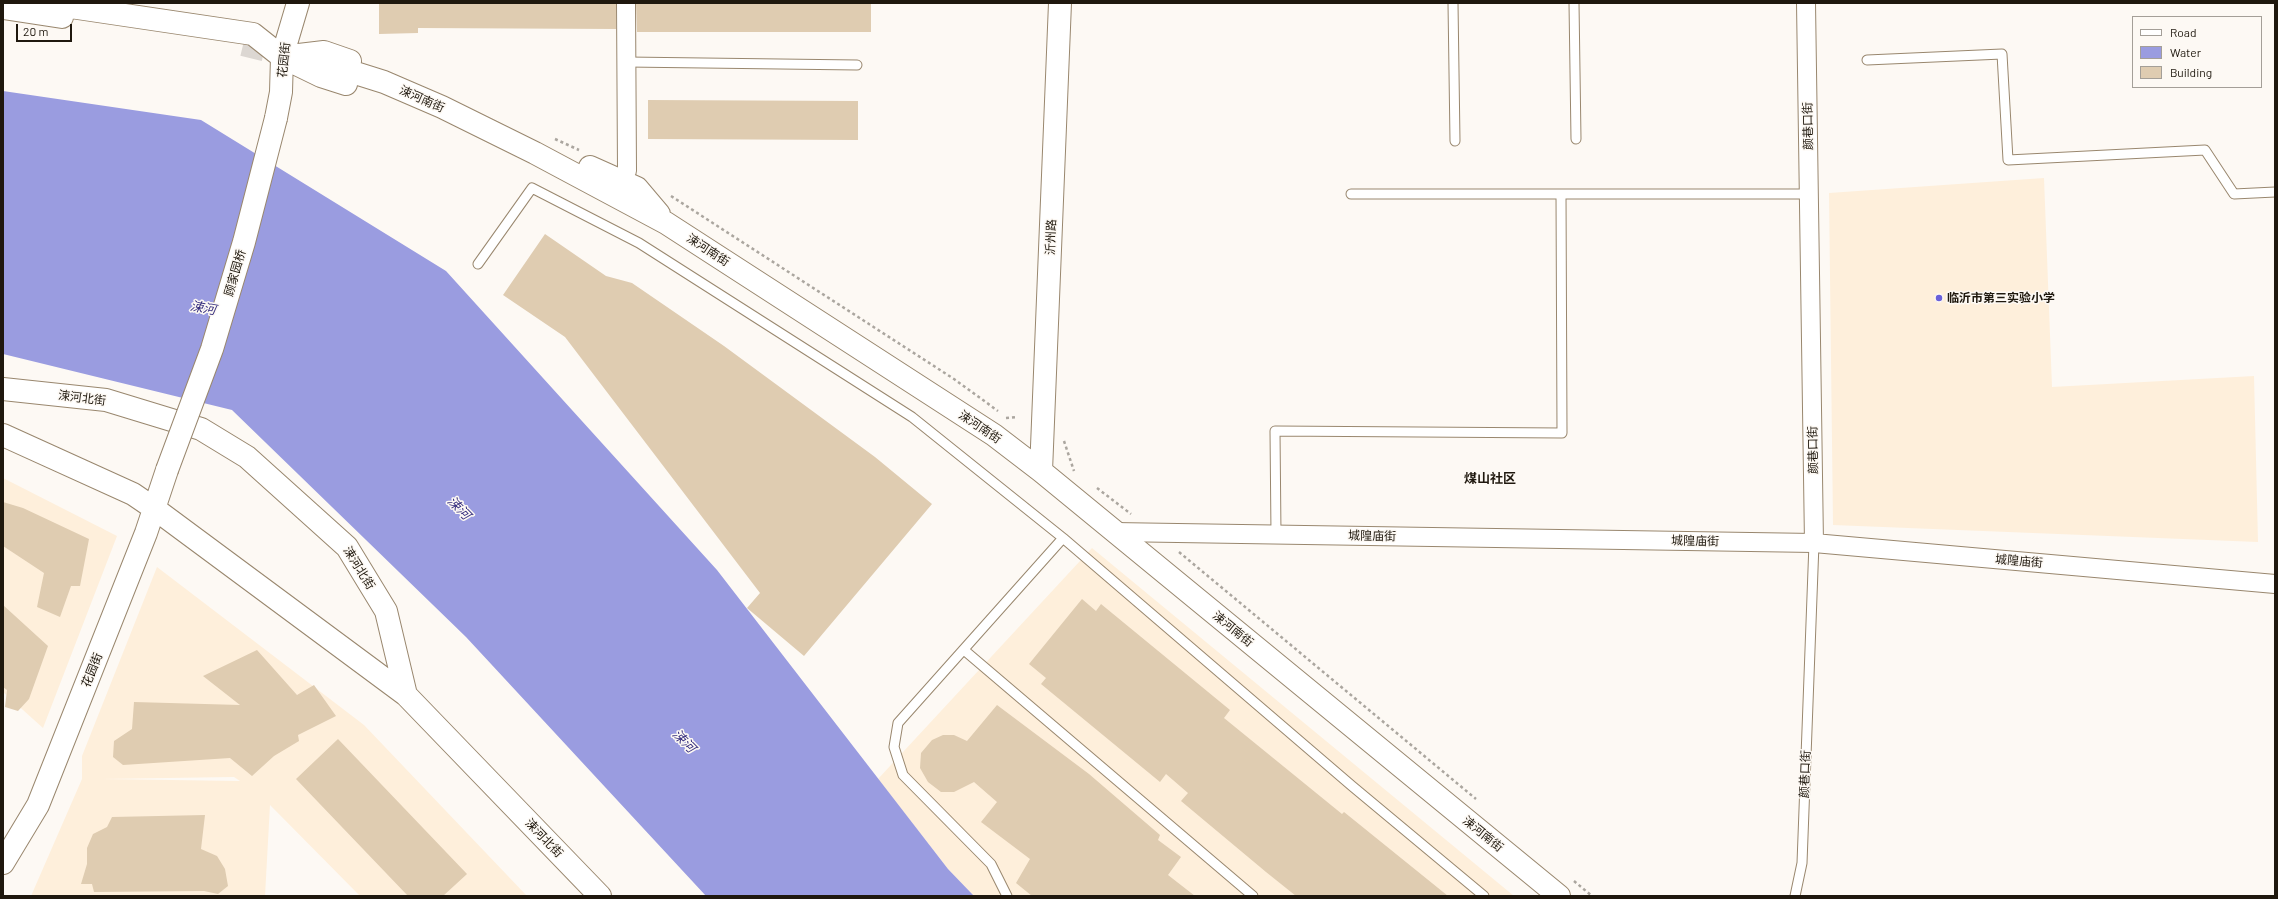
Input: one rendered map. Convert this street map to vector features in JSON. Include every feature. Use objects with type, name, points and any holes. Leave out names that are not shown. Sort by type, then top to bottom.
[{"type":"main road","points":[[44,3],[253,34],[282,57],[321,76],[387,97],[445,123],[619,209],[666,223]]},
{"type":"main road","name":"花园街","points":[[276,118],[281,92],[282,57],[298,3]]},
{"type":"main road","name":"沂州路","points":[[1040,471],[1060,3]]},
{"type":"main road","points":[[3,8],[243,45]]},
{"type":"main road","name":"涑河南街","points":[[330,65],[384,82],[442,107],[535,152],[666,223],[994,435],[1559,896]]},
{"type":"main road","name":"顾家园桥","points":[[167,470],[212,349],[244,242],[276,118]]},
{"type":"main road","name":"涑河北街","points":[[3,388],[106,400],[201,429],[247,456],[347,547],[386,611],[406,695],[600,896]]},
{"type":"main road","points":[[3,435],[133,494],[155,508],[406,695]]},
{"type":"main road","name":"花园街","points":[[3,863],[38,805],[155,508],[167,470]]},
{"type":"street","points":[[626,3],[627,171]]},
{"type":"street","name":"颜巷口街","points":[[1806,3],[1814,543]]},
{"type":"street","name":"城隍庙街","points":[[1114,532],[1814,543],[2275,584]]},
{"type":"lane","points":[[1453,3],[1455,141]]},
{"type":"lane","points":[[1574,3],[1576,139]]},
{"type":"lane","points":[[1867,60],[2002,54],[2008,160],[2205,150],[2234,194],[2275,192]]},
{"type":"lane","points":[[626,62],[857,65]]},
{"type":"lane","points":[[478,264],[532,188],[639,242],[912,417],[1063,538],[1352,786],[1484,896]]},
{"type":"lane","points":[[1351,194],[1809,194]]},
{"type":"lane","points":[[1276,534],[1274,431],[1562,432],[1561,194]]},
{"type":"lane","points":[[1007,896],[991,864],[903,775],[894,747],[898,723],[1063,538]]},
{"type":"lane","name":"颜巷口街","points":[[1794,896],[1802,863],[1814,543]]},
{"type":"lane","points":[[964,650],[1253,896]]},
{"type":"path","points":[[668,194],[948,375],[1007,418],[1018,417]]},
{"type":"path","points":[[1064,441],[1074,471],[1080,476]]},
{"type":"path","points":[[1093,485],[1156,532],[1477,800]]},
{"type":"path","points":[[1568,876],[1592,896]]},
{"type":"shaded area","name":"临沂市第三实验小学","points":[[2044,178],[2052,387],[2254,376],[2258,542],[1833,525],[1829,193]]},
{"type":"shaded area","points":[[3,478],[117,536],[43,728],[3,692]]},
{"type":"shaded area","points":[[1092,548],[1514,896],[974,896],[948,869],[878,779]]},
{"type":"shaded area","points":[[157,567],[364,725],[527,896],[360,896],[270,805],[265,896],[31,896],[82,779],[82,756]],"holes":[[[234,777],[240,781],[102,779]]]},
{"type":"water","name":"涑河","points":[[3,91],[201,120],[446,271],[717,570],[948,869],[974,896],[706,896],[466,637],[232,410],[3,354]]},
{"type":"building","points":[[379,3],[616,3],[616,29],[418,28],[418,33],[379,34]]},
{"type":"building","points":[[636,3],[871,3],[871,32],[637,32]]},
{"type":"building","points":[[648,100],[858,101],[858,140],[648,139]]},
{"type":"building","points":[[545,234],[606,276],[632,283],[724,346],[875,457],[932,504],[804,656],[747,608],[760,593],[565,337],[503,295]]},
{"type":"building","points":[[3,502],[23,508],[89,539],[80,586],[71,586],[60,617],[37,607],[44,573],[3,546]]},
{"type":"building","points":[[1082,599],[1096,611],[1101,604],[1230,710],[1224,718],[1342,814],[1344,812],[1448,896],[1296,896],[1266,872],[1181,801],[1188,793],[1166,774],[1160,782],[1041,684],[1046,678],[1029,664]]},
{"type":"building","points":[[3,605],[48,646],[29,699],[18,711],[5,707],[7,690],[3,687]]},
{"type":"building","points":[[257,650],[297,695],[314,685],[336,716],[298,735],[299,741],[274,756],[252,776],[230,758],[123,765],[113,757],[114,741],[132,729],[134,702],[240,705],[203,676]]},
{"type":"building","points":[[997,705],[1089,774],[1160,835],[1158,840],[1181,857],[1168,875],[1195,896],[1032,896],[1016,883],[1030,859],[981,822],[997,802],[974,782],[954,792],[941,792],[928,782],[920,768],[921,753],[932,740],[943,735],[954,735],[967,741]]},
{"type":"building","points":[[338,739],[467,874],[443,896],[408,896],[296,779]]},
{"type":"building","points":[[205,815],[201,849],[217,856],[225,869],[228,886],[218,894],[204,891],[94,892],[92,884],[81,884],[87,864],[87,848],[93,834],[107,827],[112,817]]},
{"type":"tunnel","points":[[243,45],[280,54]]},
{"type":"place","name":"临沂市第三实验小学","points":[[1939,298]]},
{"type":"district","name":"煤山社区","points":[[1490,479]]}]
